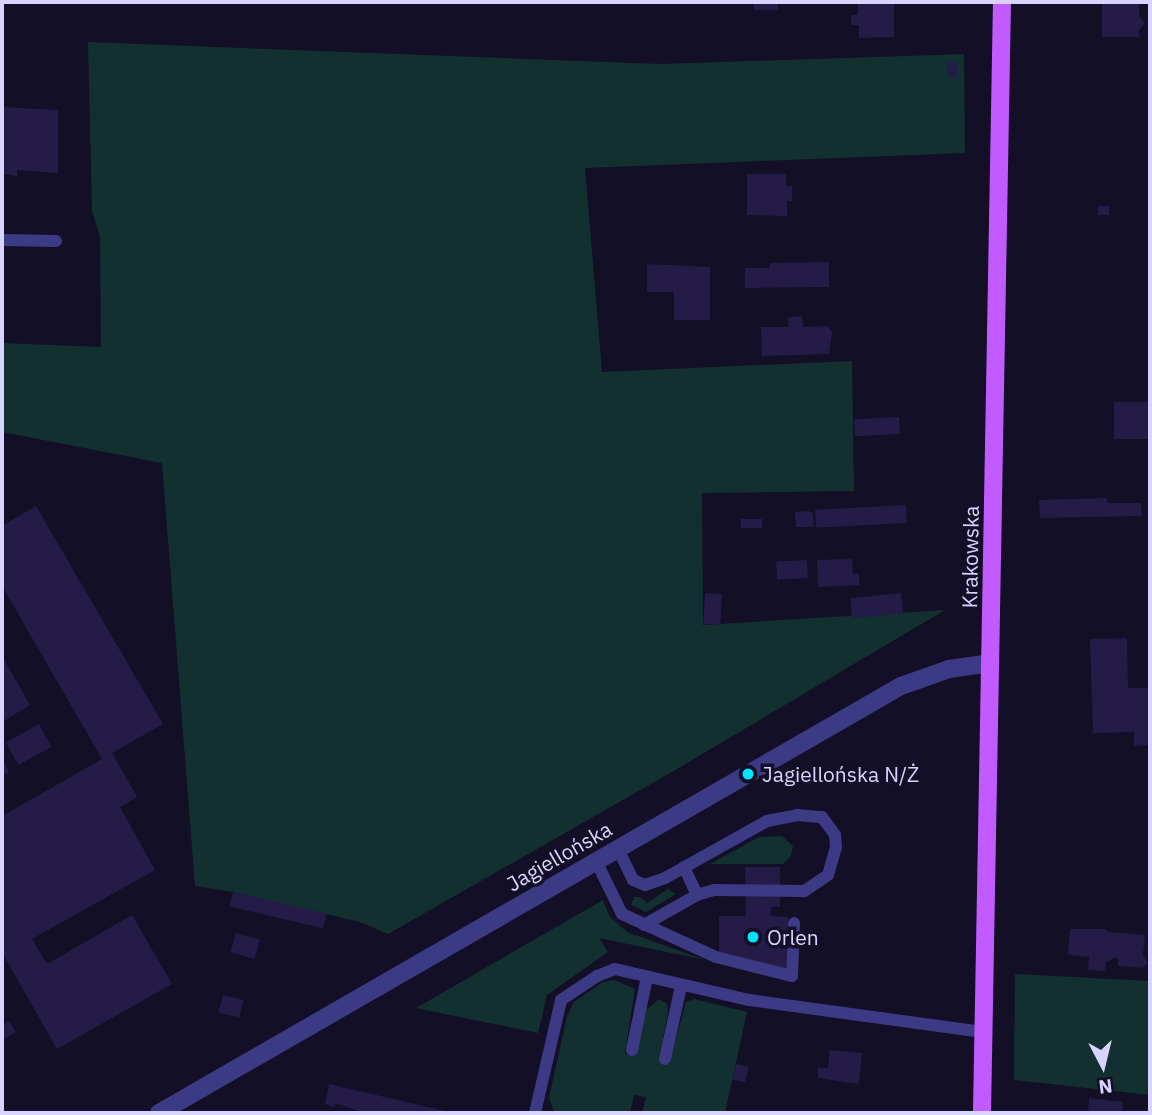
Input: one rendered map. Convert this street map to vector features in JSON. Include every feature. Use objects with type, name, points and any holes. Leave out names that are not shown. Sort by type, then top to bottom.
[{"type":"main road","name":"Krakowska","points":[[982,1113],[1002,2]]},
{"type":"street","name":"Jagiellońska","points":[[159,1113],[901,686],[949,669],[991,663]]},
{"type":"lane","points":[[2,240],[57,241]]},
{"type":"lane","points":[[618,849],[635,882],[645,885],[684,867],[767,821],[797,816],[822,817],[835,835],[836,848],[828,874],[804,891],[715,890],[697,895],[644,925]]},
{"type":"lane","points":[[596,861],[622,914],[716,957],[792,976],[794,923]]},
{"type":"lane","points":[[684,867],[697,895]]},
{"type":"lane","points":[[535,1113],[561,1000],[597,976],[615,970],[749,1000],[983,1032]]},
{"type":"lane","points":[[632,1050],[647,977]]},
{"type":"lane","points":[[665,1059],[681,986]]},
{"type":"green space","points":[[88,42],[660,64],[964,54],[965,153],[585,168],[602,372],[852,361],[854,491],[702,493],[703,625],[945,610],[677,769],[388,934],[360,922],[233,892],[195,886],[162,463],[2,432],[2,343],[101,347],[100,237],[92,211]]},
{"type":"green space","points":[[782,836],[793,846],[791,856],[783,864],[710,864],[759,837]]},
{"type":"green space","points":[[668,889],[676,894],[646,912],[631,905],[634,897],[640,897],[647,903]]},
{"type":"green space","points":[[603,900],[610,917],[627,932],[705,960],[599,938],[608,952],[547,995],[538,1033],[416,1008]]},
{"type":"green space","points":[[1015,974],[1150,981],[1150,1095],[1014,1080]]},
{"type":"green space","points":[[614,980],[635,989],[625,1053],[635,1056],[646,1010],[659,999],[667,1004],[668,1012],[659,1061],[669,1064],[686,1002],[694,999],[747,1012],[725,1113],[642,1113],[646,1097],[634,1095],[630,1113],[554,1112],[549,1098],[567,1016],[574,1002],[603,982]]},
{"type":"building","points":[[754,2],[815,4],[778,4],[778,10],[754,10]]},
{"type":"building","points":[[1102,2],[1139,2],[1139,16],[1145,23],[1139,30],[1139,37],[1102,37]]},
{"type":"building","points":[[894,3],[894,37],[859,38],[859,25],[851,25],[851,15],[858,15],[858,4]]},
{"type":"building","points":[[947,62],[957,62],[957,77],[947,77]]},
{"type":"building","points":[[2,107],[58,110],[58,173],[17,170],[17,176],[2,174]]},
{"type":"building","points":[[747,174],[786,174],[786,186],[792,186],[792,201],[787,201],[787,216],[747,215]]},
{"type":"building","points":[[1098,206],[1109,206],[1109,215],[1098,215]]},
{"type":"building","points":[[829,262],[829,287],[745,288],[745,268],[770,268],[770,263]]},
{"type":"building","points":[[647,264],[710,267],[710,320],[674,320],[674,292],[647,292]]},
{"type":"building","points":[[802,316],[803,327],[827,326],[832,332],[829,354],[762,356],[761,327],[789,327],[788,317]]},
{"type":"building","points":[[1114,402],[1150,402],[1150,439],[1114,439]]},
{"type":"building","points":[[899,417],[900,434],[855,436],[854,419]]},
{"type":"building","points":[[1107,498],[1107,503],[1141,503],[1142,516],[1040,518],[1039,500]]},
{"type":"building","points":[[906,505],[907,523],[816,528],[815,510]]},
{"type":"building","points":[[36,506],[163,724],[112,753],[137,797],[120,807],[155,870],[32,939],[47,964],[132,915],[172,984],[57,1049],[4,956],[2,957],[2,816],[102,759],[2,586],[2,526]]},
{"type":"building","points":[[795,512],[813,513],[814,527],[796,527]]},
{"type":"building","points":[[741,519],[762,519],[762,528],[741,528]]},
{"type":"building","points":[[852,559],[853,574],[859,574],[859,585],[818,587],[817,560]]},
{"type":"building","points":[[807,560],[808,578],[777,580],[776,562]]},
{"type":"building","points":[[705,593],[722,594],[720,625],[703,624]]},
{"type":"building","points":[[901,593],[903,613],[852,618],[850,598]]},
{"type":"building","points":[[1127,638],[1128,688],[1150,688],[1150,745],[1134,746],[1134,732],[1093,733],[1090,639]]},
{"type":"building","points":[[2,656],[30,705],[2,722]]},
{"type":"building","points":[[39,724],[52,747],[18,765],[6,742]]},
{"type":"building","points":[[2,759],[9,772],[2,776]]},
{"type":"building","name":"Orlen","points":[[745,867],[780,867],[780,907],[771,907],[771,916],[788,917],[786,969],[719,952],[719,916],[746,916]]},
{"type":"building","points":[[233,892],[327,914],[323,928],[230,907]]},
{"type":"building","points":[[1070,929],[1106,929],[1108,932],[1145,935],[1143,956],[1148,963],[1142,968],[1118,966],[1119,959],[1114,958],[1106,962],[1105,971],[1088,970],[1089,957],[1068,955]]},
{"type":"building","points":[[236,933],[260,940],[255,959],[230,952]]},
{"type":"building","points":[[223,995],[243,1000],[239,1018],[219,1012]]},
{"type":"building","points":[[9,1021],[16,1032],[2,1040],[2,1026]]},
{"type":"building","points":[[830,1050],[862,1053],[859,1084],[818,1078],[818,1068],[828,1068]]},
{"type":"building","points":[[736,1064],[749,1067],[745,1083],[732,1080]]},
{"type":"building","points":[[329,1084],[449,1113],[375,1113],[365,1110],[365,1113],[335,1103],[335,1107],[325,1104]]},
{"type":"building","points":[[1089,1098],[1123,1102],[1122,1113],[1088,1113]]},
{"type":"place","name":"Jagiellońska N/Ż","points":[[748,774]]},
{"type":"place","name":"Orlen","points":[[753,937]]}]
